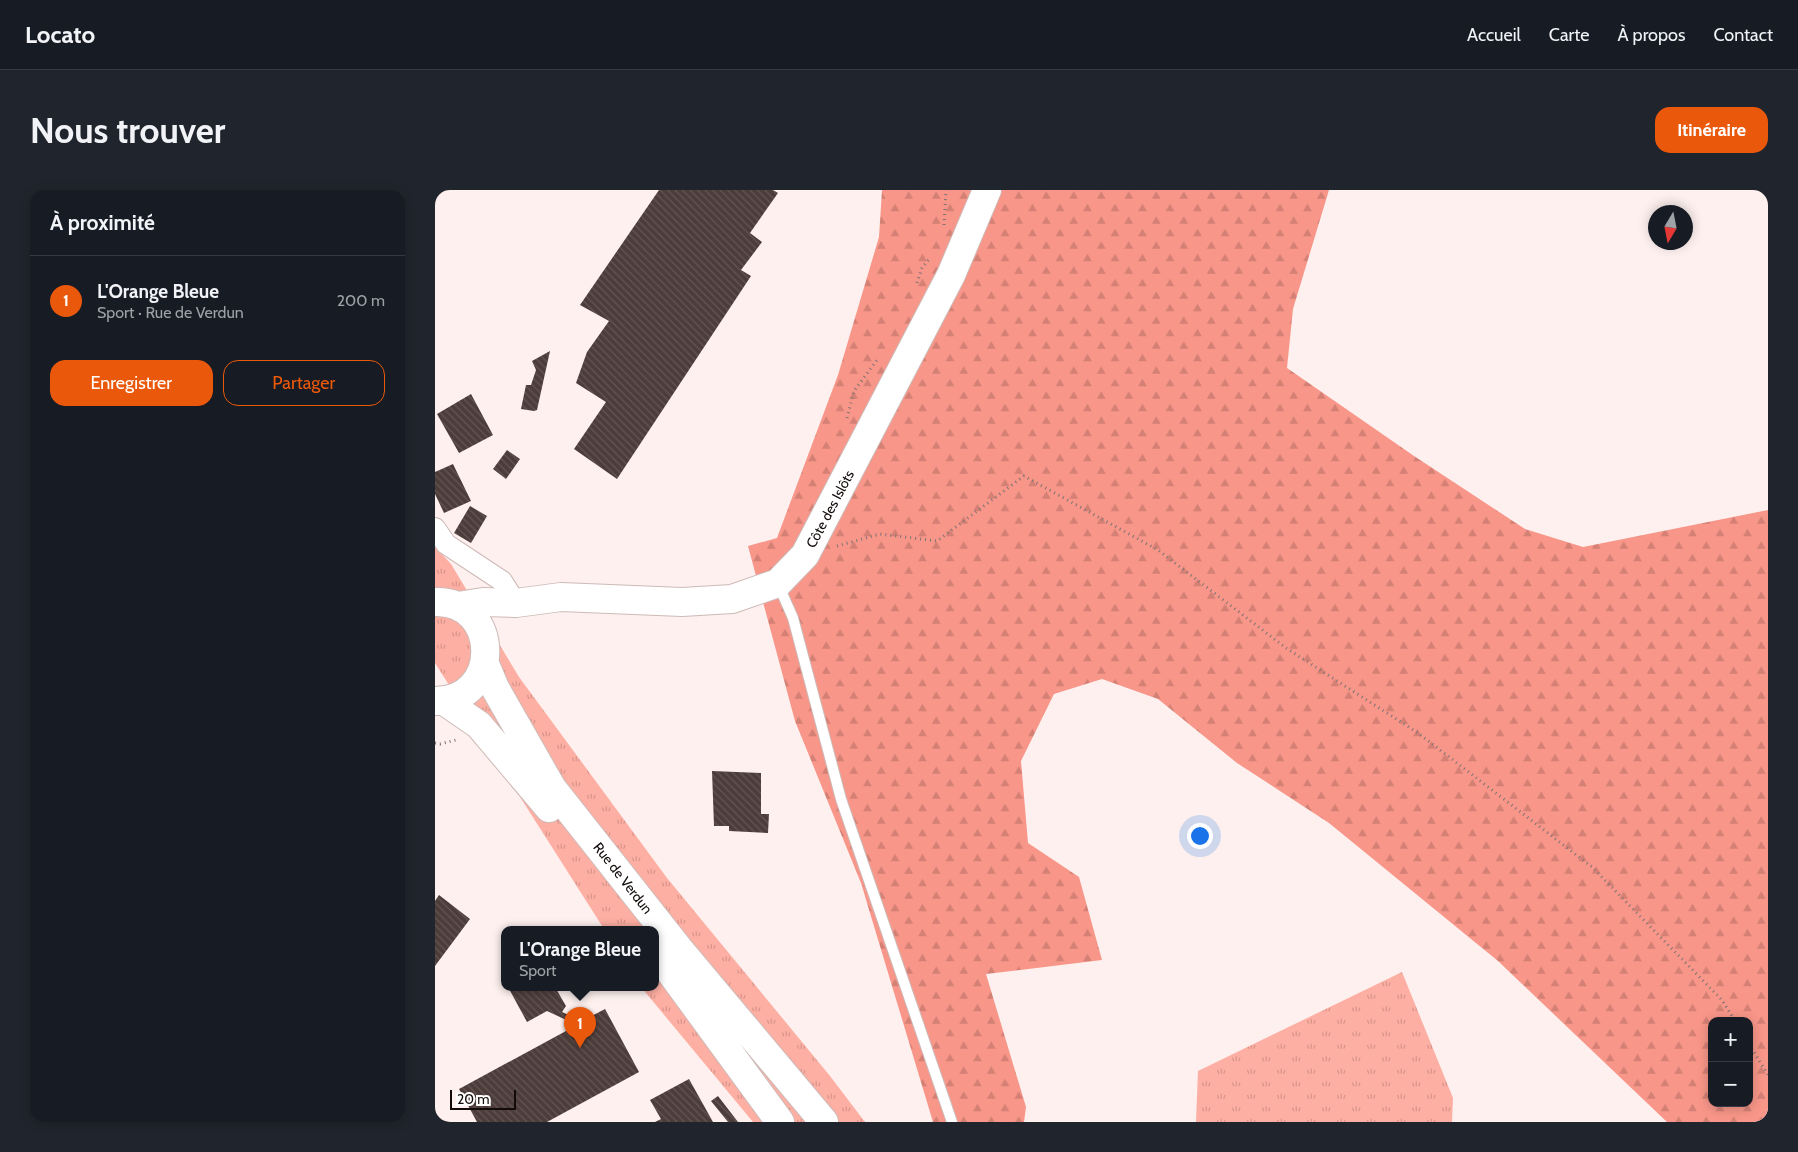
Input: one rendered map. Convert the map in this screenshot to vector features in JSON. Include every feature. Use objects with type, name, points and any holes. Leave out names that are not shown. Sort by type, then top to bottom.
[{"type":"main road","name":"Côte des Islôts","points":[[443,600],[516,603],[561,597],[682,602],[732,598],[777,583],[805,555],[951,276],[987,190]]},
{"type":"main road","name":"Rue de Verdun","points":[[443,600],[470,615],[480,626],[495,688],[552,788],[679,949],[824,1122]]},
{"type":"main road","points":[[440,701],[458,696],[470,688],[479,677],[485,652],[516,603]]},
{"type":"main road","name":"Rue de Verdun","points":[[440,701],[479,724],[555,815],[637,926]]},
{"type":"main road","points":[[659,956],[780,1122]]},
{"type":"street","points":[[435,528],[446,544],[502,581],[516,603]]},
{"type":"lane","points":[[777,583],[793,618],[841,798],[952,1122]]},
{"type":"path","points":[[805,555],[880,534],[937,541],[1024,476],[1158,550],[1286,648],[1418,733],[1592,868],[1722,1000],[1733,1017]]},
{"type":"path","points":[[1753,1051],[1768,1075]]},
{"type":"green space","points":[[882,190],[1329,190],[1293,309],[1287,368],[1414,456],[1525,529],[1583,547],[1768,510],[1768,1122],[1667,1122],[1498,961],[1329,823],[1237,763],[1158,699],[1102,679],[1054,694],[1021,761],[1028,843],[1079,877],[1102,960],[986,974],[1026,1107],[1024,1122],[933,1122],[861,883],[795,721],[748,546],[777,538],[838,375],[879,237]]},
{"type":"green space","points":[[435,547],[451,564],[519,677],[667,878],[830,1076],[865,1122],[753,1122],[644,991],[659,991],[659,926],[602,926],[435,663]]},
{"type":"green space","points":[[1402,972],[1453,1098],[1452,1122],[1196,1122],[1198,1071]]},
{"type":"building","points":[[659,190],[773,190],[778,193],[750,233],[762,242],[741,270],[751,276],[617,479],[574,449],[606,402],[576,383],[587,352],[609,321],[580,305]]},
{"type":"building","points":[[550,351],[537,410],[521,409],[526,385],[531,385],[536,370],[532,361]]},
{"type":"building","points":[[471,394],[493,435],[459,453],[437,414]]},
{"type":"building","points":[[507,450],[520,459],[506,479],[493,469]]},
{"type":"building","points":[[453,464],[471,501],[444,513],[435,494],[435,472]]},
{"type":"building","points":[[470,506],[487,516],[471,543],[454,533]]},
{"type":"building","points":[[712,771],[761,773],[761,814],[769,814],[768,833],[729,831],[729,826],[714,826]]},
{"type":"building","points":[[439,895],[470,919],[435,966],[435,901]]},
{"type":"building","points":[[510,991],[557,991],[566,1006],[562,1012],[582,1021],[605,1009],[639,1072],[547,1122],[477,1122],[459,1089],[577,1025],[547,1011],[527,1022]]},
{"type":"building","points":[[689,1079],[713,1122],[655,1122],[661,1119],[650,1100]]},
{"type":"building","points":[[718,1096],[738,1122],[728,1122],[711,1101]]},
{"type":"place","name":"L'Orange Bleue","points":[[580,1048]]}]
